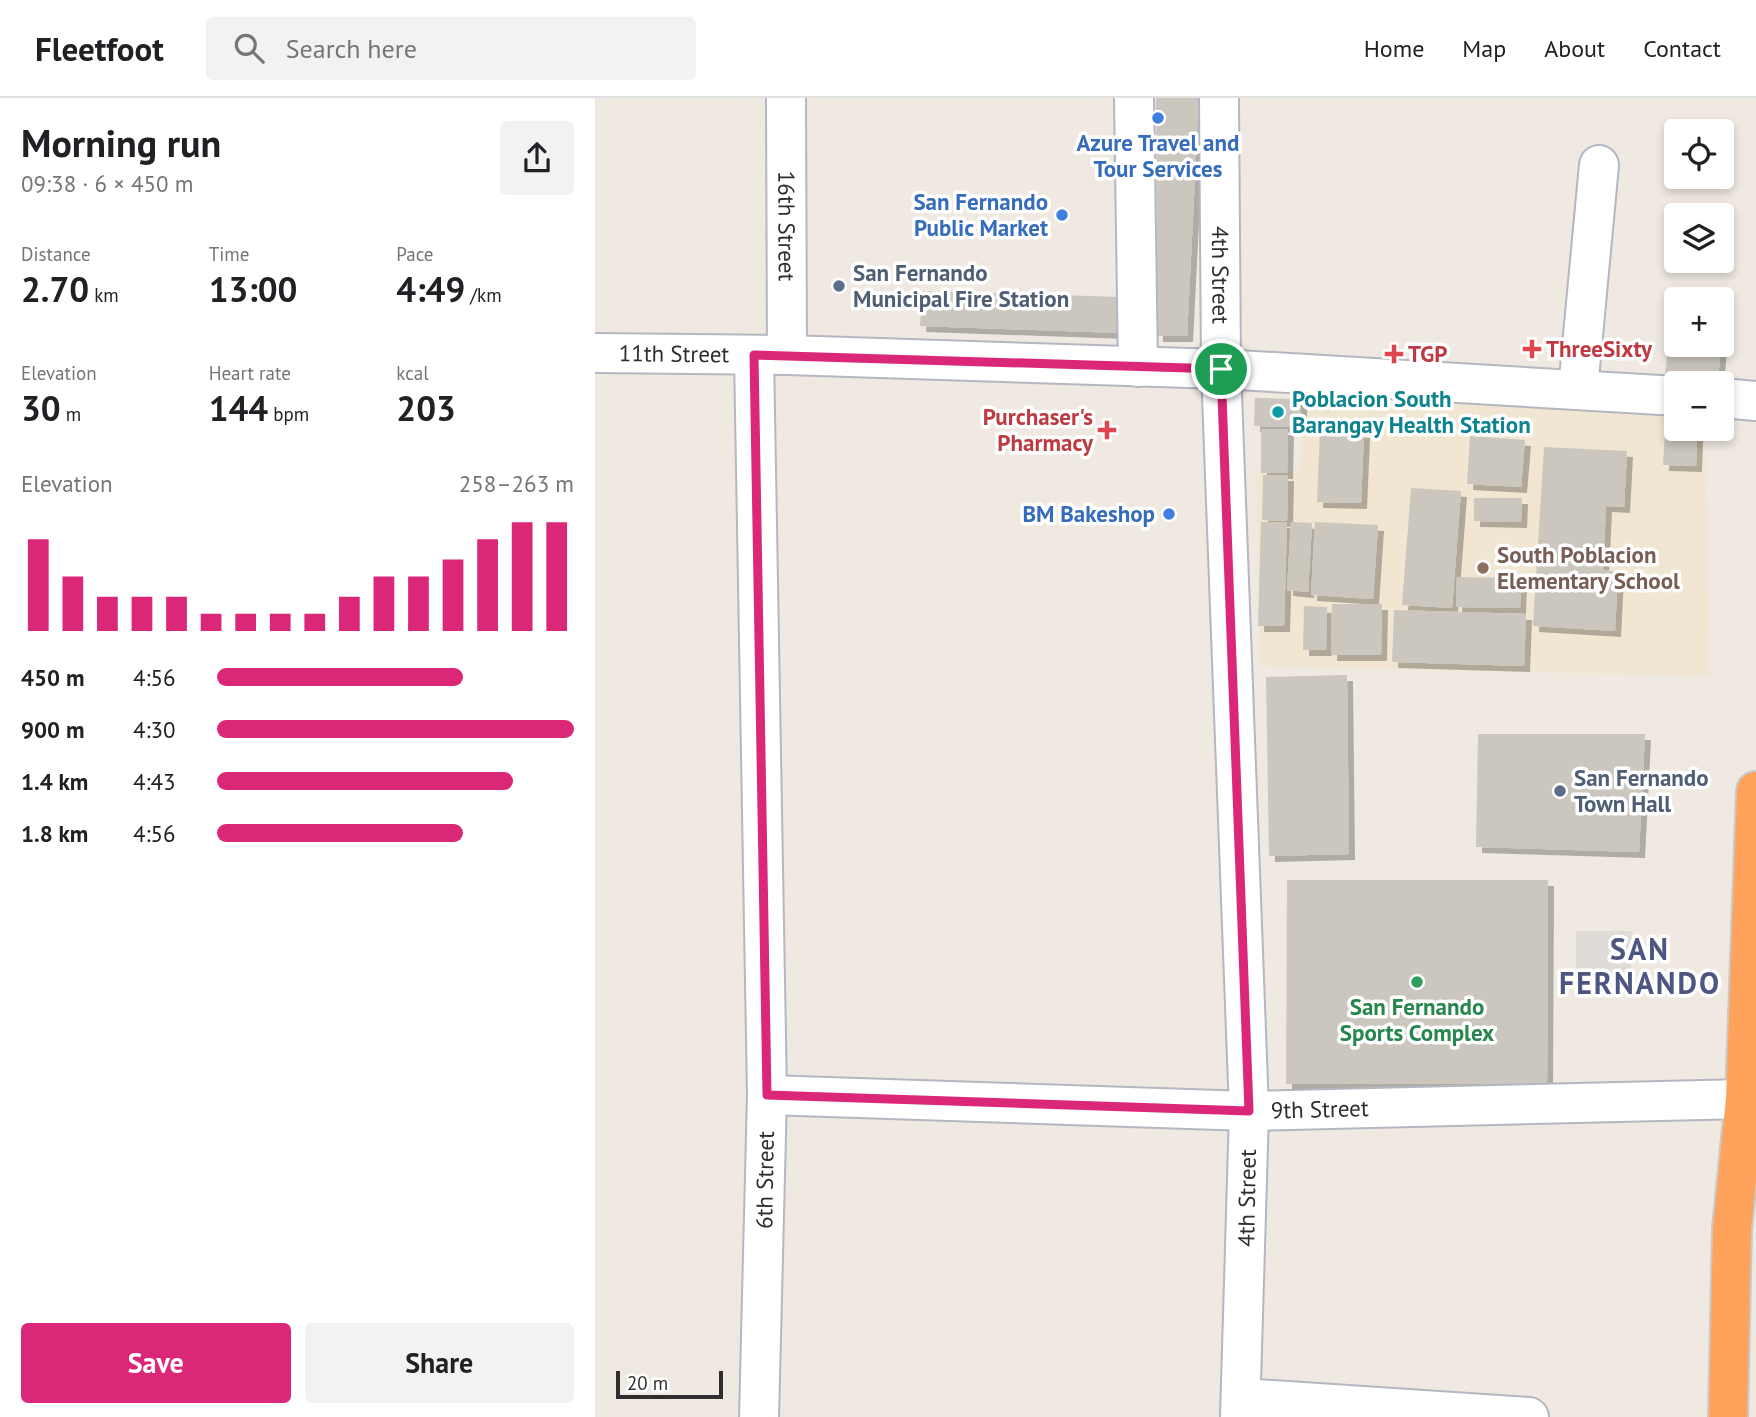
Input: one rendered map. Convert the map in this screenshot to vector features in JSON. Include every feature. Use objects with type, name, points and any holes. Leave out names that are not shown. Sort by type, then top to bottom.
[{"type":"highway","points":[[1728,1417],[1732,1229],[1745,1099],[1756,791]]},
{"type":"street","name":"16th Street","points":[[771,355],[786,98]]},
{"type":"street","points":[[1134,98],[1138,367]]},
{"type":"street","name":"4th Street","points":[[1219,98],[1221,369],[1249,1111],[1241,1407]]},
{"type":"street","points":[[1578,389],[1599,164]]},
{"type":"street","name":"11th Street","points":[[595,353],[771,355],[1221,369],[1664,395]]},
{"type":"street","name":"6th Street","points":[[759,1417],[767,1095],[771,355]]},
{"type":"street","points":[[1734,399],[1756,401]]},
{"type":"street","name":"9th Street","points":[[767,1095],[1249,1111],[1745,1099]]},
{"type":"street","points":[[1241,1407],[1529,1417]]},
{"type":"shaded area","name":"South Poblacion Elementary School","points":[[1305,396],[1664,403],[1664,441],[1705,441],[1709,676],[1260,666],[1256,470],[1301,470]]},
{"type":"shaded area","points":[[1576,931],[1632,931],[1631,985],[1576,985]]},
{"type":"building","points":[[1156,98],[1199,98],[1187,336],[1157,336]]},
{"type":"building","points":[[922,291],[1122,297],[1121,333],[920,326]]},
{"type":"building","points":[[1667,357],[1720,357],[1719,371],[1665,371]]},
{"type":"building","name":"Poblacion South Barangay Health Station","points":[[1255,398],[1301,399],[1301,427],[1254,426]]},
{"type":"building","points":[[1261,429],[1288,429],[1287,473],[1261,473]]},
{"type":"building","points":[[1320,430],[1364,432],[1361,503],[1317,502]]},
{"type":"building","points":[[1470,436],[1525,440],[1521,487],[1467,484]]},
{"type":"building","points":[[1664,441],[1697,441],[1696,466],[1663,465]]},
{"type":"building","points":[[1544,447],[1627,451],[1624,507],[1606,506],[1603,570],[1618,572],[1615,631],[1533,626]]},
{"type":"building","points":[[1263,475],[1288,475],[1287,521],[1262,520]]},
{"type":"building","points":[[1411,488],[1461,491],[1452,608],[1402,605]]},
{"type":"building","points":[[1474,498],[1522,498],[1521,522],[1474,521]]},
{"type":"building","points":[[1261,522],[1287,522],[1284,626],[1258,626]]},
{"type":"building","points":[[1291,522],[1312,523],[1308,592],[1287,590]]},
{"type":"building","points":[[1315,522],[1378,525],[1373,599],[1311,595]]},
{"type":"building","points":[[1457,577],[1521,578],[1520,608],[1456,607]]},
{"type":"building","points":[[1332,604],[1382,604],[1381,655],[1331,655]]},
{"type":"building","points":[[1304,606],[1327,607],[1326,650],[1303,650]]},
{"type":"building","points":[[1394,610],[1526,614],[1524,666],[1392,662]]},
{"type":"building","points":[[1347,675],[1349,854],[1269,856],[1266,677]]},
{"type":"building","name":"San Fernando Town Hall","points":[[1478,734],[1645,734],[1639,852],[1476,847]]},
{"type":"building","name":"San Fernando Sports Complex","points":[[1287,880],[1548,880],[1547,1084],[1286,1084]]},
{"type":"place","name":"Azure Travel and Tour Services","points":[[1158,118]]},
{"type":"place","name":"San Fernando Public Market","points":[[1062,215]]},
{"type":"place","name":"San Fernando Municipal Fire Station","points":[[839,286]]},
{"type":"place","name":"ThreeSixty","points":[[1532,349]]},
{"type":"place","name":"TGP","points":[[1394,354]]},
{"type":"place","name":"Poblacion South Barangay Health Station","points":[[1278,412]]},
{"type":"place","name":"Purchaser's Pharmacy","points":[[1107,430]]},
{"type":"place","name":"BM Bakeshop","points":[[1169,514]]},
{"type":"place","name":"South Poblacion Elementary School","points":[[1483,568]]},
{"type":"place","name":"San Fernando Town Hall","points":[[1560,791]]},
{"type":"place","name":"San Fernando Sports Complex","points":[[1417,982]]},
{"type":"district","name":"SAN FERNANDO","points":[[1640,967]]},
{"type":"route","points":[[754,355],[1221,369],[1249,1111],[767,1095],[754,355]]}]
